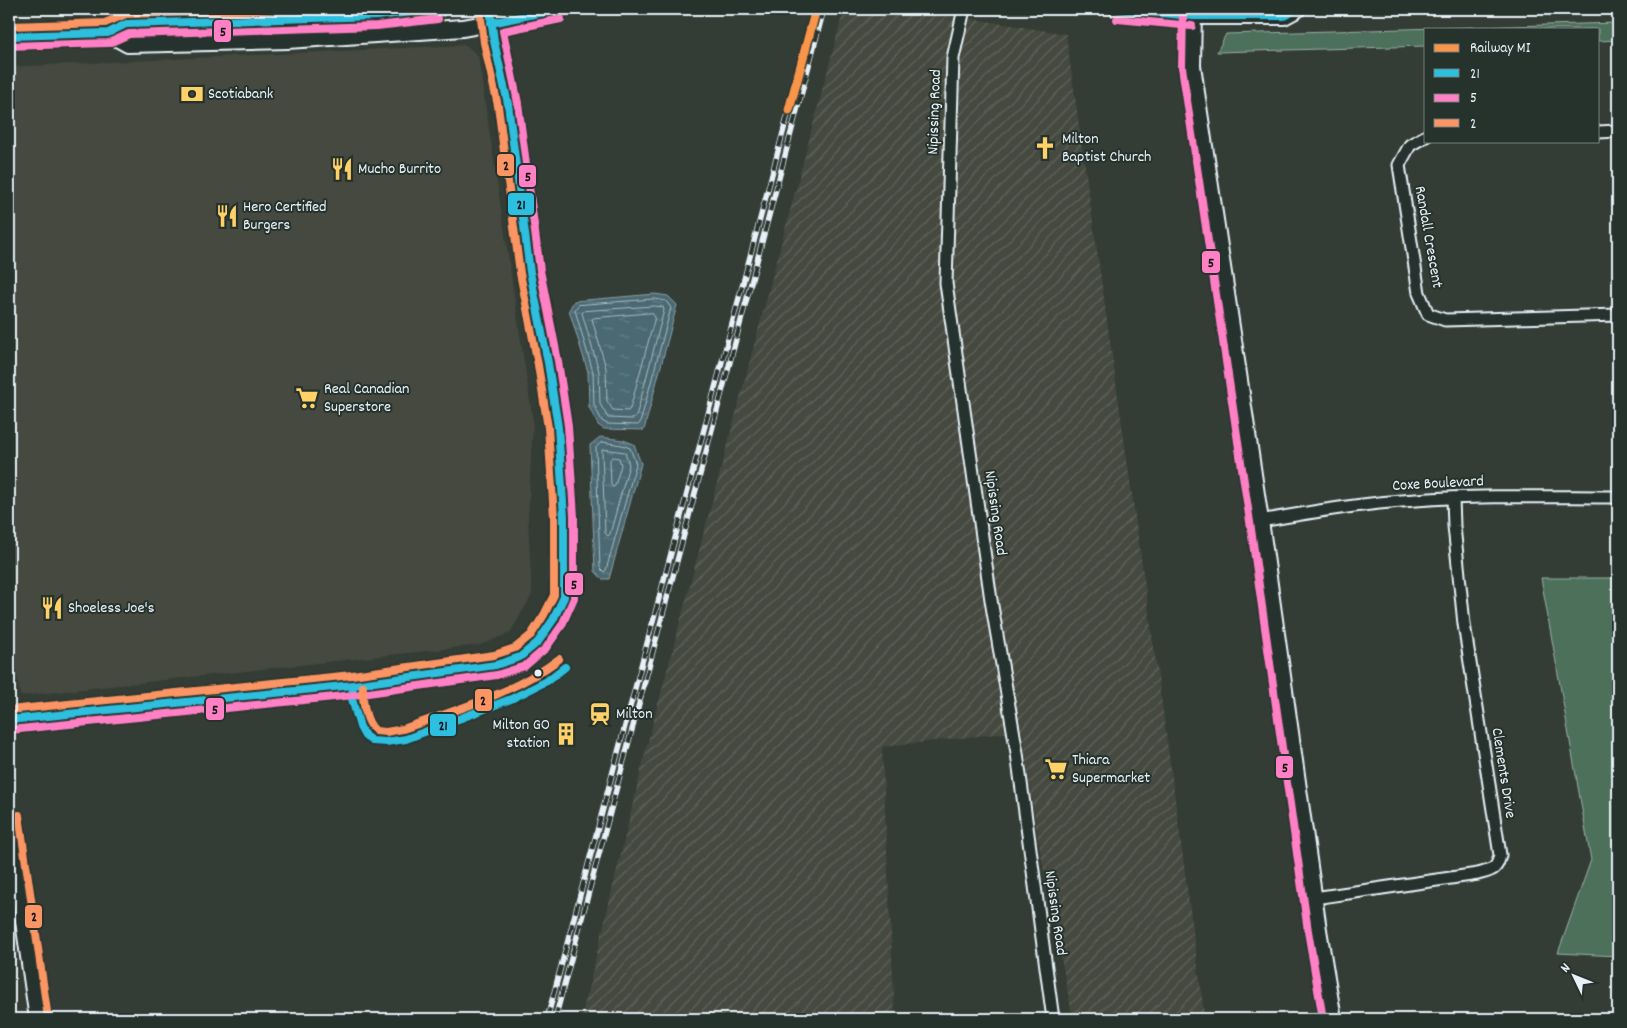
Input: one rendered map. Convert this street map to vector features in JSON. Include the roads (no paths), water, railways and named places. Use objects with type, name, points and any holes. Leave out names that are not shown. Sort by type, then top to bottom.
[{"type":"main road","points":[[9,36],[108,33],[126,24],[377,16],[437,9]]},
{"type":"main road","points":[[108,33],[128,44],[296,39],[463,28],[491,16],[558,9]]},
{"type":"main road","points":[[1118,9],[1284,16],[1297,9]]},
{"type":"main road","points":[[1193,12],[1192,66],[1333,1019]]},
{"type":"main road","points":[[9,816],[38,1019]]},
{"type":"street","name":"Nipissing Road","points":[[964,9],[953,58],[946,283],[991,600],[1017,753],[1053,1019]]},
{"type":"street","points":[[9,720],[353,685],[482,668],[520,656],[538,642],[553,620],[564,597],[564,517],[558,428],[548,363],[530,272],[508,104],[491,16]]},
{"type":"street","points":[[1600,132],[1618,131]]},
{"type":"street","name":"Randall Crescent","points":[[1424,137],[1410,145],[1399,165],[1419,293],[1428,314],[1445,320],[1618,315]]},
{"type":"street","name":"Coxe Boulevard","points":[[1260,521],[1374,504],[1453,498],[1618,497]]},
{"type":"street","name":"Clements Drive","points":[[1314,898],[1478,874],[1493,869],[1498,864],[1500,855],[1464,624],[1453,498]]},
{"type":"water","points":[[655,294],[668,296],[677,305],[644,430],[604,429],[598,425],[589,407],[588,372],[569,310],[574,301]]},
{"type":"water","points":[[600,437],[623,440],[634,444],[641,464],[609,579],[602,579],[595,571],[590,445]]},
{"type":"railway","points":[[555,1019],[824,9]]},
{"type":"railway","points":[[547,1019],[789,110]]},
{"type":"rail line","name":"MI","points":[[789,110],[816,9]]},
{"type":"place","name":"Scotiabank","points":[[192,94]]},
{"type":"place","name":"Milton Baptist Church","points":[[1045,148]]},
{"type":"place","name":"Mucho Burrito","points":[[342,169]]},
{"type":"place","name":"Hero Certified Burgers","points":[[227,216]]},
{"type":"place","name":"Real Canadian Superstore","points":[[307,398]]},
{"type":"place","name":"Shoeless Joe's","points":[[52,608]]},
{"type":"place","name":"Milton","points":[[600,714]]},
{"type":"place","name":"Milton GO station","points":[[566,734]]},
{"type":"place","name":"Thiara Supermarket","points":[[1056,769]]}]
